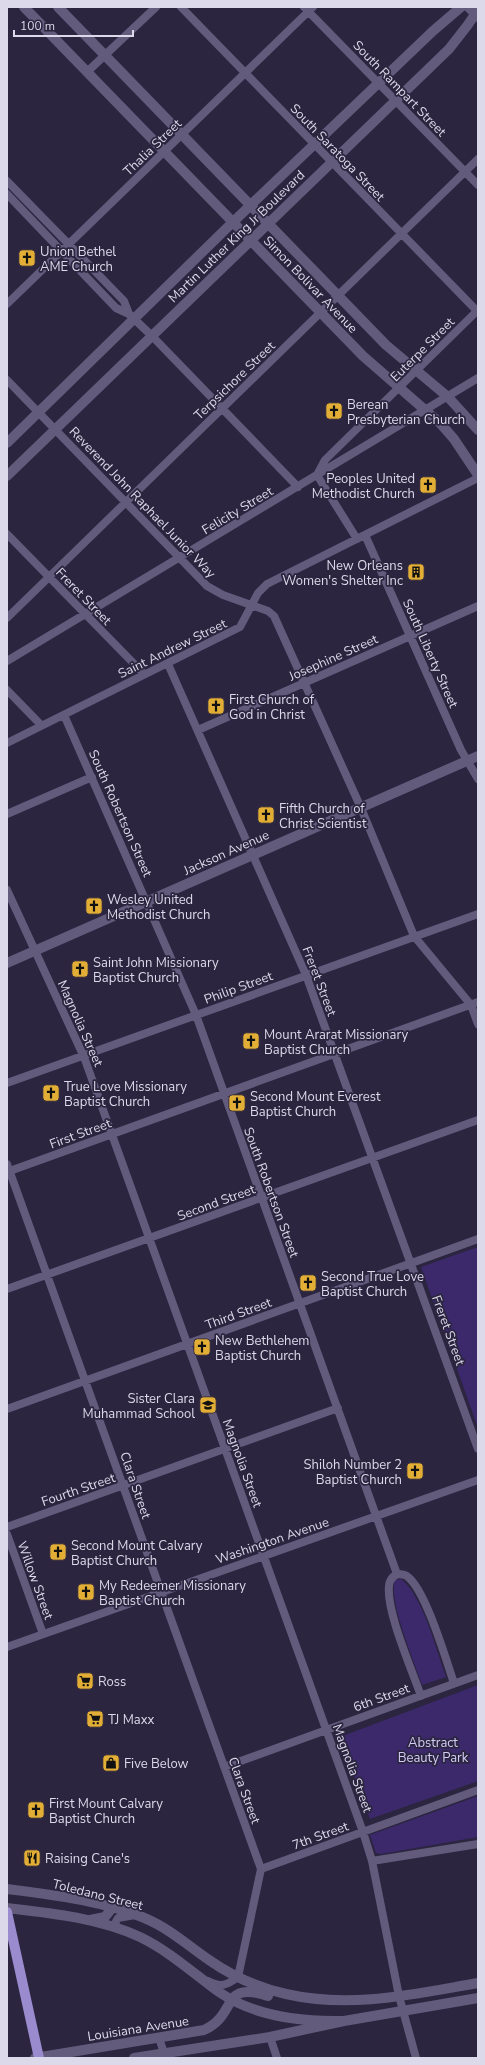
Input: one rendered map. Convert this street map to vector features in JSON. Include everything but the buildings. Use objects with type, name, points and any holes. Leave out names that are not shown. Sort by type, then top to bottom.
[{"type":"main road","points":[[7,1912],[38,2058]]},
{"type":"street","name":"Simon Bolivar Avenue","points":[[24,7],[320,313],[399,388],[425,410],[454,439],[478,475]]},
{"type":"street","name":"Simon Bolivar Avenue","points":[[58,7],[386,345],[448,397],[478,430]]},
{"type":"street","points":[[87,72],[156,7]]},
{"type":"street","name":"South Saratoga Street","points":[[181,7],[401,234],[478,311]]},
{"type":"street","name":"Martin Luther King Jr Boulevard","points":[[7,443],[131,316],[233,222],[378,83],[461,7]]},
{"type":"street","points":[[467,7],[477,14]]},
{"type":"street","name":"Thalia Street","points":[[7,304],[182,135],[308,8]]},
{"type":"street","name":"South Rampart Street","points":[[308,8],[378,83],[478,185]]},
{"type":"street","name":"Martin Luther King Jr Boulevard","points":[[7,476],[449,49],[477,14]]},
{"type":"street","name":"Terpsichore Street","points":[[7,618],[478,160]]},
{"type":"street","points":[[7,181],[124,301],[131,316]]},
{"type":"street","points":[[7,194],[116,308],[131,316],[152,336],[298,487]]},
{"type":"street","name":"Euterpe Street","points":[[317,474],[326,460],[478,311]]},
{"type":"street","name":"Felicity Street","points":[[7,661],[180,559],[317,474],[478,378]]},
{"type":"street","name":"Reverend John Raphael Junior Way","points":[[7,380],[180,559],[213,590],[268,611],[278,621],[361,808],[414,936],[474,1004],[478,1024]]},
{"type":"street","points":[[317,474],[357,539]]},
{"type":"street","name":"Saint Andrew Street","points":[[7,743],[240,627],[258,593],[268,584],[478,478]]},
{"type":"street","name":"Freret Street","points":[[7,534],[144,674]]},
{"type":"street","name":"South Liberty Street","points":[[365,535],[462,750],[478,779]]},
{"type":"street","name":"Josephine Street","points":[[198,730],[478,606]]},
{"type":"street","name":"Freret Street","points":[[168,664],[254,854],[306,975],[412,1263],[478,1449]]},
{"type":"street","points":[[7,690],[41,726]]},
{"type":"street","name":"South Robertson Street","points":[[64,714],[196,1016],[397,1574]]},
{"type":"street","name":"Jackson Avenue","points":[[7,963],[478,756]]},
{"type":"street","points":[[7,814],[92,777]]},
{"type":"street","name":"Magnolia Street","points":[[7,890],[84,1057],[363,1832],[372,1861],[399,1996],[405,2011],[416,2058]]},
{"type":"street","name":"Philip Street","points":[[7,1083],[84,1057],[306,975],[478,914]]},
{"type":"street","name":"First Street","points":[[8,1169],[112,1134],[474,1004]]},
{"type":"street","name":"Second Street","points":[[7,1290],[478,1120]]},
{"type":"street","name":"Clara Street","points":[[8,1169],[86,1381],[160,1591],[261,1869]]},
{"type":"street","name":"Third Street","points":[[7,1410],[478,1239]]},
{"type":"street","name":"Fourth Street","points":[[7,1527],[338,1408]]},
{"type":"street","name":"Washington Avenue","points":[[7,1647],[160,1591],[264,1556],[478,1480]]},
{"type":"street","name":"Willow Street","points":[[7,1534],[43,1634]]},
{"type":"street","points":[[421,1696],[392,1610],[388,1587],[392,1577],[397,1574],[403,1574],[410,1578],[424,1603],[454,1683]]},
{"type":"street","name":"6th Street","points":[[224,1767],[478,1675]]},
{"type":"street","name":"7th Street","points":[[261,1869],[478,1790]]},
{"type":"street","points":[[372,1861],[478,1844]]},
{"type":"street","points":[[196,1974],[222,1986],[229,1984],[238,1977],[261,1869]]},
{"type":"street","name":"Toledano Street","points":[[7,1889],[53,1895],[136,1914],[167,1930],[211,1962],[238,1977]]},
{"type":"street","points":[[7,1908],[45,1912],[113,1927],[134,1934],[155,1945],[232,2000],[263,2012],[284,2017],[320,2021],[344,2021]]},
{"type":"street","points":[[84,1920],[105,1917],[112,1908]]},
{"type":"street","points":[[113,1927],[118,1918],[136,1914]]},
{"type":"street","name":"Louisiana Avenue","points":[[238,1977],[284,1994],[311,1999]]},
{"type":"street","name":"Louisiana Avenue","points":[[38,2058],[190,2033],[213,2026],[237,1993],[248,1990],[289,2001],[311,1999],[367,2000],[478,1983]]},
{"type":"street","points":[[134,2058],[270,2037],[344,2021],[478,1998]]},
{"type":"street","points":[[270,2037],[277,2058]]},
{"type":"street","points":[[159,2038],[164,2053]]},
{"type":"green space","points":[[478,1247],[478,1428],[421,1267]]},
{"type":"green space","points":[[401,1579],[409,1587],[422,1610],[446,1677],[422,1685],[403,1632],[395,1602],[395,1580]]},
{"type":"green space","name":"Abstract Beauty Park","points":[[478,1685],[478,1781],[370,1819],[340,1737]]},
{"type":"green space","points":[[478,1796],[478,1837],[381,1854],[376,1853],[370,1835]]},
{"type":"place","name":"Union Bethel AME Church","points":[[27,258]]},
{"type":"place","name":"Berean Presbyterian Church","points":[[334,411]]},
{"type":"place","name":"Peoples United Methodist Church","points":[[428,485]]},
{"type":"place","name":"New Orleans Women's Shelter Inc","points":[[416,572]]},
{"type":"place","name":"First Church of God in Christ","points":[[216,706]]},
{"type":"place","name":"Fifth Church of Christ Scientist","points":[[266,815]]},
{"type":"place","name":"Wesley United Methodist Church","points":[[94,906]]},
{"type":"place","name":"Saint John Missionary Baptist Church","points":[[80,969]]},
{"type":"place","name":"Mount Ararat Missionary Baptist Church","points":[[251,1041]]},
{"type":"place","name":"True Love Missionary Baptist Church","points":[[51,1093]]},
{"type":"place","name":"Second Mount Everest Baptist Church","points":[[237,1103]]},
{"type":"place","name":"Second True Love Baptist Church","points":[[308,1283]]},
{"type":"place","name":"New Bethlehem Baptist Church","points":[[202,1347]]},
{"type":"place","name":"Sister Clara Muhammad School","points":[[208,1405]]},
{"type":"place","name":"Shiloh Number 2 Baptist Church","points":[[415,1471]]},
{"type":"place","name":"Second Mount Calvary Baptist Church","points":[[58,1552]]},
{"type":"place","name":"My Redeemer Missionary Baptist Church","points":[[86,1592]]},
{"type":"place","name":"Ross","points":[[85,1681]]},
{"type":"place","name":"TJ Maxx","points":[[95,1719]]},
{"type":"place","name":"Five Below","points":[[111,1763]]},
{"type":"place","name":"First Mount Calvary Baptist Church","points":[[36,1810]]},
{"type":"place","name":"Raising Cane's","points":[[32,1858]]}]
